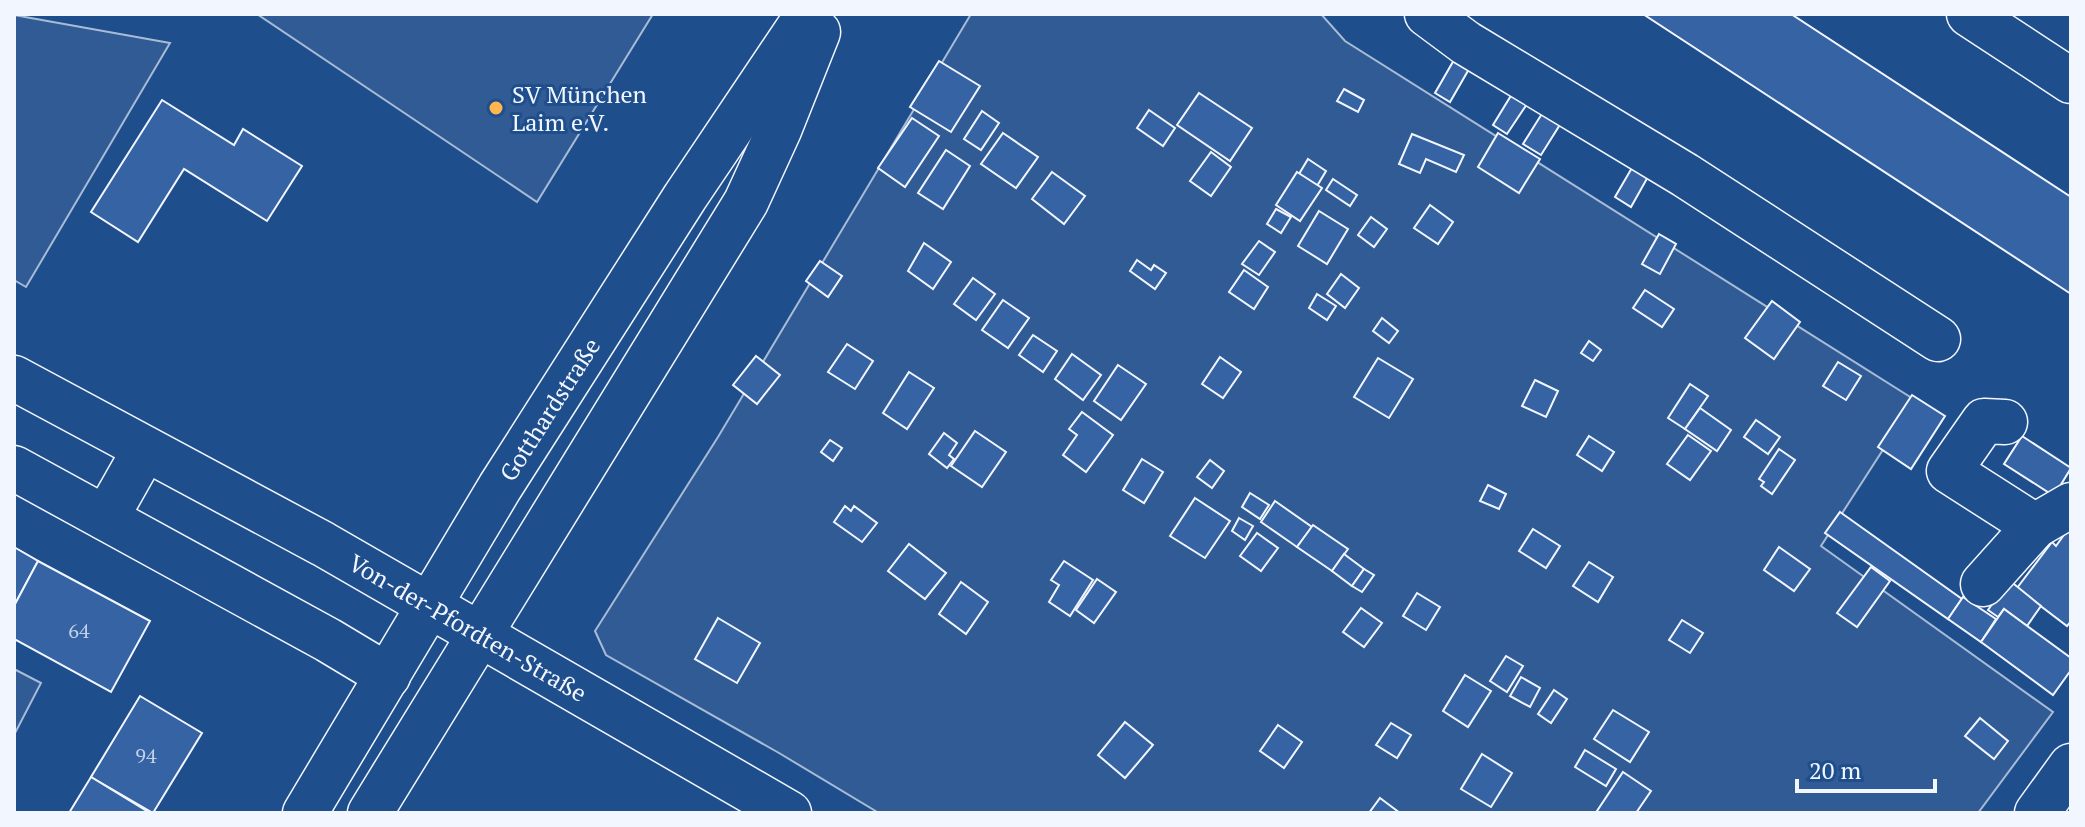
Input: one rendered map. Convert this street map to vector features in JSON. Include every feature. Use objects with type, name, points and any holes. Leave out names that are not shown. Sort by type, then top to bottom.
[{"type":"street","name":"Gotthardstraße","points":[[305,813],[500,487],[685,197],[808,14]]},
{"type":"street","points":[[370,813],[746,202],[826,14]]},
{"type":"street","points":[[1427,14],[1466,43],[1685,175],[1938,339]]},
{"type":"street","points":[[1969,14],[2071,81]]},
{"type":"street","name":"Von-der-Pfordten-Straße","points":[[14,378],[323,544],[789,813]]},
{"type":"street","points":[[1983,584],[2053,515],[1949,471],[1984,421],[2005,422]]},
{"type":"street","points":[[106,518],[145,449]]},
{"type":"street","points":[[14,468],[388,676]]},
{"type":"street","points":[[2037,813],[2071,766]]},
{"type":"shaded area","name":"SV München Laim e.V.","points":[[257,14],[653,14],[537,202]]},
{"type":"shaded area","points":[[971,14],[1321,14],[1345,41],[1915,400],[1821,546],[2053,712],[1978,813],[879,813],[606,655],[595,631],[718,437]]},
{"type":"shaded area","points":[[14,15],[170,43],[26,287],[14,280]]},
{"type":"shaded area","points":[[14,669],[41,683],[14,735]]},
{"type":"building","points":[[1643,14],[1791,14],[2071,197],[2071,294]]},
{"type":"building","points":[[1454,60],[1469,69],[1450,102],[1435,93]]},
{"type":"building","points":[[939,61],[980,86],[951,132],[910,107]]},
{"type":"building","points":[[1344,89],[1364,100],[1358,112],[1337,101]]},
{"type":"building","points":[[1199,93],[1252,128],[1230,161],[1177,125]]},
{"type":"building","points":[[1512,94],[1527,104],[1507,134],[1493,125]]},
{"type":"building","points":[[162,100],[234,145],[243,129],[302,166],[267,221],[184,169],[138,242],[91,212]]},
{"type":"building","points":[[1149,110],[1175,128],[1163,146],[1137,128]]},
{"type":"building","points":[[982,111],[999,123],[981,150],[964,139]]},
{"type":"building","points":[[1543,112],[1561,123],[1541,155],[1523,144]]},
{"type":"building","points":[[912,118],[939,136],[905,187],[878,168]]},
{"type":"building","points":[[1003,133],[1038,157],[1016,188],[981,164]]},
{"type":"building","points":[[1498,133],[1540,159],[1519,193],[1478,167]]},
{"type":"building","points":[[1412,134],[1464,155],[1456,172],[1426,159],[1420,173],[1399,164]]},
{"type":"building","points":[[946,150],[970,166],[943,209],[918,193]]},
{"type":"building","points":[[1211,152],[1231,167],[1211,196],[1190,181]]},
{"type":"building","points":[[1308,159],[1326,171],[1317,186],[1299,174]]},
{"type":"building","points":[[1633,166],[1649,175],[1631,207],[1615,197]]},
{"type":"building","points":[[1052,172],[1085,196],[1064,224],[1032,199]]},
{"type":"building","points":[[1297,172],[1322,188],[1300,221],[1276,205]]},
{"type":"building","points":[[1333,179],[1357,195],[1350,206],[1326,190]]},
{"type":"building","points":[[1430,205],[1453,222],[1438,244],[1414,228]]},
{"type":"building","points":[[1276,209],[1291,217],[1281,233],[1267,224]]},
{"type":"building","points":[[1319,211],[1348,229],[1327,264],[1298,246]]},
{"type":"building","points":[[1371,217],[1387,229],[1374,247],[1358,235]]},
{"type":"building","points":[[1659,234],[1676,244],[1660,274],[1642,264]]},
{"type":"building","points":[[1259,241],[1275,252],[1259,275],[1242,264]]},
{"type":"building","points":[[924,243],[951,262],[933,289],[908,271]]},
{"type":"building","points":[[1137,260],[1151,270],[1154,265],[1166,273],[1155,289],[1130,271]]},
{"type":"building","points":[[820,261],[842,276],[828,297],[806,281]]},
{"type":"building","points":[[1244,270],[1268,287],[1254,309],[1229,292]]},
{"type":"building","points":[[1341,274],[1359,288],[1345,308],[1327,294]]},
{"type":"building","points":[[973,278],[995,294],[976,320],[954,304]]},
{"type":"building","points":[[1645,290],[1674,309],[1662,327],[1633,308]]},
{"type":"building","points":[[1317,294],[1336,306],[1327,320],[1309,308]]},
{"type":"building","points":[[1003,300],[1029,318],[1008,348],[982,330]]},
{"type":"building","points":[[1772,301],[1800,322],[1774,359],[1745,338]]},
{"type":"building","points":[[1382,318],[1398,331],[1389,343],[1373,331]]},
{"type":"building","points":[[1033,335],[1057,351],[1043,372],[1019,355]]},
{"type":"building","points":[[1589,341],[1601,350],[1593,361],[1581,353]]},
{"type":"building","points":[[847,344],[873,361],[855,389],[828,372]]},
{"type":"building","points":[[1072,354],[1101,375],[1083,400],[1055,379]]},
{"type":"building","points":[[756,356],[780,375],[757,404],[733,385]]},
{"type":"building","points":[[1220,357],[1241,372],[1223,398],[1202,384]]},
{"type":"building","points":[[1378,358],[1413,379],[1389,418],[1354,397]]},
{"type":"building","points":[[1838,362],[1861,376],[1846,400],[1823,386]]},
{"type":"building","points":[[1118,365],[1146,384],[1121,420],[1094,401]]},
{"type":"building","points":[[909,372],[934,388],[907,429],[883,413]]},
{"type":"building","points":[[1535,380],[1558,391],[1546,417],[1522,406]]},
{"type":"building","points":[[1690,384],[1708,396],[1685,429],[1668,418]]},
{"type":"building","points":[[1912,395],[1945,416],[1911,469],[1878,447]]},
{"type":"building","points":[[1700,408],[1731,430],[1717,451],[1685,429]]},
{"type":"building","points":[[1082,412],[1113,435],[1086,472],[1063,455],[1077,435],[1069,429]]},
{"type":"building","points":[[1756,420],[1780,437],[1768,454],[1744,437]]},
{"type":"building","points":[[975,431],[1006,452],[982,487],[951,466]]},
{"type":"building","points":[[944,433],[957,443],[949,455],[954,459],[947,468],[929,454]]},
{"type":"building","points":[[1688,435],[1711,451],[1690,480],[1667,464]]},
{"type":"building","points":[[1589,436],[1614,452],[1602,471],[1577,455]]},
{"type":"building","points":[[2022,436],[2071,468],[2054,496],[2004,464]]},
{"type":"building","points":[[830,440],[842,448],[833,461],[821,452]]},
{"type":"building","points":[[1779,449],[1795,460],[1772,494],[1761,486],[1764,482],[1759,479]]},
{"type":"building","points":[[1142,459],[1163,472],[1144,503],[1123,490]]},
{"type":"building","points":[[1210,460],[1224,471],[1212,488],[1197,477]]},
{"type":"building","points":[[1488,485],[1506,494],[1499,509],[1480,501]]},
{"type":"building","points":[[1250,493],[1269,505],[1260,519],[1242,507]]},
{"type":"building","points":[[1195,498],[1230,521],[1205,558],[1170,536]]},
{"type":"building","points":[[1275,501],[1312,527],[1297,547],[1261,522]]},
{"type":"building","points":[[845,506],[851,511],[854,506],[877,523],[862,542],[834,522]]},
{"type":"building","points":[[1840,512],[1962,599],[1948,619],[1825,533]]},
{"type":"building","points":[[1239,518],[1253,526],[1245,540],[1232,531]]},
{"type":"building","points":[[1313,525],[1348,549],[1332,571],[1297,547]]},
{"type":"building","points":[[2071,525],[2071,621],[2067,626],[2017,588],[2052,542],[2056,546]]},
{"type":"building","points":[[1533,529],[1560,546],[1546,568],[1519,551]]},
{"type":"building","points":[[1257,533],[1278,548],[1261,571],[1240,556]]},
{"type":"building","points":[[909,544],[946,573],[925,599],[888,571]]},
{"type":"building","points":[[14,547],[38,561],[14,606]]},
{"type":"building","points":[[1779,547],[1810,569],[1794,591],[1764,570]]},
{"type":"building","points":[[1344,554],[1364,569],[1352,586],[1332,571]]},
{"type":"building","points":[[38,561],[150,621],[111,692],[14,639],[14,606]]},
{"type":"building","points":[[1064,561],[1093,580],[1070,616],[1049,602],[1059,585],[1051,580]]},
{"type":"building","points":[[1589,562],[1613,577],[1598,602],[1573,586]]},
{"type":"building","points":[[1871,567],[1890,581],[1857,627],[1837,613]]},
{"type":"building","points":[[1364,569],[1374,575],[1362,592],[1352,586]]},
{"type":"building","points":[[1097,579],[1116,592],[1094,623],[1076,610]]},
{"type":"building","points":[[2009,580],[2041,606],[2027,626],[2004,609],[1998,617],[1988,610]]},
{"type":"building","points":[[961,582],[988,602],[966,634],[939,614]]},
{"type":"building","points":[[1417,593],[1440,607],[1426,630],[1403,616]]},
{"type":"building","points":[[1963,597],[1996,619],[1981,642],[1948,619]]},
{"type":"building","points":[[1361,608],[1382,623],[1364,647],[1343,632]]},
{"type":"building","points":[[2004,609],[2071,658],[2071,670],[2053,695],[1981,642]]},
{"type":"building","points":[[718,618],[760,643],[737,683],[695,659]]},
{"type":"building","points":[[1682,620],[1703,633],[1690,653],[1669,640]]},
{"type":"building","points":[[1506,656],[1523,666],[1507,692],[1490,681]]},
{"type":"building","points":[[1465,675],[1491,691],[1468,727],[1443,711]]},
{"type":"building","points":[[1521,677],[1540,688],[1530,707],[1510,696]]},
{"type":"building","points":[[1554,690],[1567,699],[1551,723],[1538,714]]},
{"type":"building","points":[[140,696],[202,733],[153,813],[91,777]]},
{"type":"building","points":[[1613,710],[1649,732],[1630,762],[1594,739]]},
{"type":"building","points":[[1980,718],[2008,741],[1994,759],[1965,736]]},
{"type":"building","points":[[1125,722],[1153,745],[1125,778],[1098,755]]},
{"type":"building","points":[[1391,723],[1411,735],[1397,758],[1376,745]]},
{"type":"building","points":[[1278,725],[1302,742],[1284,768],[1260,751]]},
{"type":"building","points":[[1585,750],[1616,769],[1606,786],[1575,767]]},
{"type":"building","points":[[1482,754],[1512,773],[1491,807],[1461,789]]},
{"type":"building","points":[[1623,772],[1651,791],[1636,813],[1600,813],[1597,811]]},
{"type":"building","points":[[91,777],[150,813],[69,813]]},
{"type":"building","points":[[1380,798],[1400,813],[1369,813]]},
{"type":"place","name":"SV München Laim e.V.","points":[[496,108]]}]
